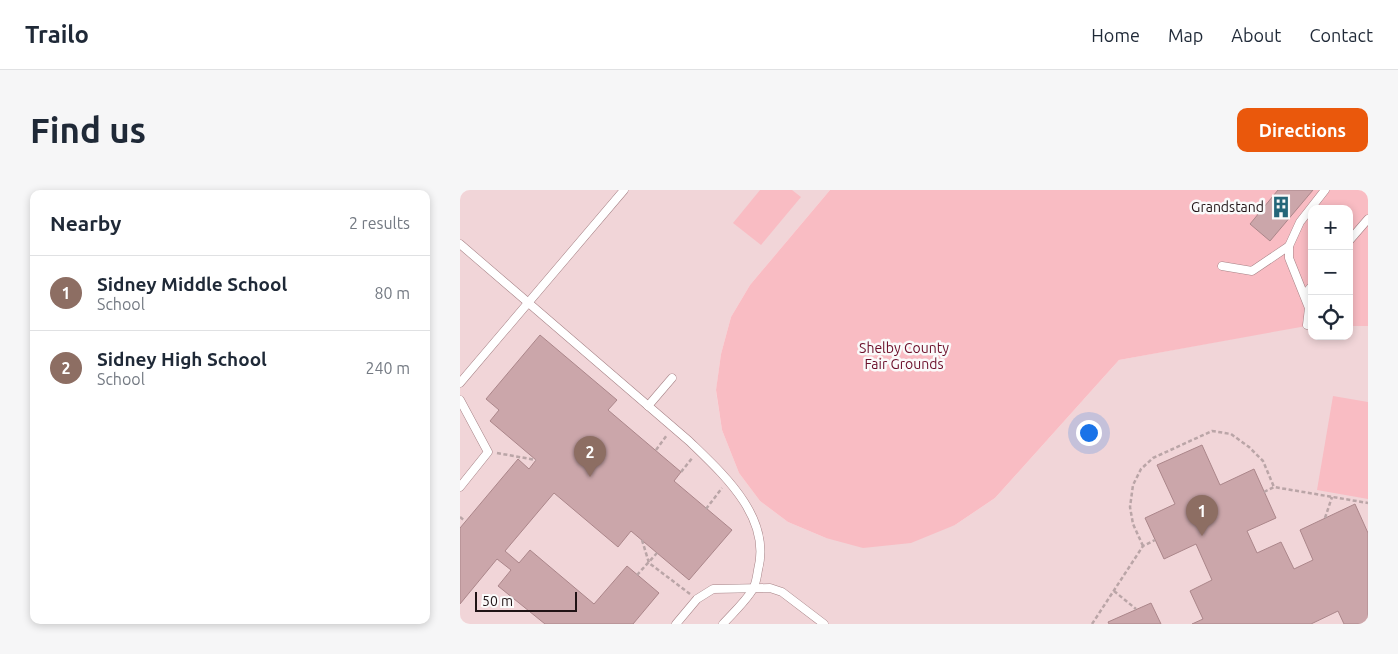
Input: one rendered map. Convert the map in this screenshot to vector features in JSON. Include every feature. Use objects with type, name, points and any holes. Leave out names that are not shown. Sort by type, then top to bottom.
[{"type":"lane","points":[[460,383],[624,190]]},
{"type":"lane","points":[[1307,325],[1309,308],[1289,258],[1289,246],[1300,222],[1325,190]]},
{"type":"lane","points":[[1353,236],[1368,219]]},
{"type":"lane","points":[[460,244],[698,450],[728,480],[749,508],[758,534],[761,560],[754,588],[723,624]]},
{"type":"lane","points":[[1222,266],[1252,270],[1289,246]]},
{"type":"lane","points":[[1304,294],[1308,290]]},
{"type":"lane","points":[[648,406],[672,378]]},
{"type":"lane","points":[[460,400],[488,452],[460,487]]},
{"type":"lane","points":[[676,624],[697,599],[713,589],[770,588],[782,592],[824,624]]},
{"type":"path","points":[[656,450],[673,428]]},
{"type":"path","points":[[1143,546],[1133,524],[1130,507],[1133,485],[1140,469],[1153,458],[1212,431],[1231,434],[1250,447],[1263,461],[1274,487]]},
{"type":"path","points":[[681,472],[698,450]]},
{"type":"path","points":[[488,452],[536,460]]},
{"type":"path","points":[[706,509],[728,480]]},
{"type":"path","points":[[1264,492],[1274,487],[1368,504]]},
{"type":"path","points":[[1325,518],[1332,497]]},
{"type":"path","points":[[460,517],[465,522]]},
{"type":"path","points":[[642,540],[649,563],[697,599]]},
{"type":"path","points":[[1092,624],[1143,546],[1155,540]]},
{"type":"path","points":[[637,575],[657,553]]},
{"type":"path","points":[[1114,591],[1136,609]]},
{"type":"shaded area","points":[[460,190],[830,190],[750,285],[731,317],[721,354],[716,391],[722,430],[739,473],[760,501],[788,522],[826,538],[955,525],[995,498],[1119,360],[1307,325],[1308,340],[1353,340],[1353,326],[1368,326],[1368,624],[460,624]]},
{"type":"green space","points":[[760,190],[792,190],[801,197],[761,245],[733,223]]},
{"type":"green space","name":"Shelby County Fair Grounds","points":[[830,190],[1368,190],[1368,326],[1353,326],[1353,205],[1308,205],[1308,326],[1119,360],[995,498],[955,525],[911,543],[863,548],[826,538],[788,522],[760,501],[739,473],[722,430],[716,390],[721,354],[731,317],[750,285]]},
{"type":"green space","points":[[1333,396],[1368,402],[1368,499],[1317,490]]},
{"type":"building","name":"Grandstand","points":[[1278,190],[1313,190],[1270,241],[1250,224]]},
{"type":"building","points":[[540,335],[617,400],[608,410],[681,472],[674,481],[732,530],[689,580],[631,531],[618,547],[554,493],[505,551],[519,563],[530,550],[594,604],[627,566],[659,593],[633,624],[545,624],[498,586],[511,570],[497,559],[460,604],[460,528],[518,459],[529,469],[536,460],[490,421],[499,410],[486,399]]},
{"type":"building","points":[[1202,445],[1220,485],[1254,469],[1276,518],[1247,531],[1257,553],[1281,542],[1294,569],[1313,560],[1300,530],[1355,504],[1368,533],[1368,624],[1344,624],[1338,611],[1311,624],[1192,624],[1203,619],[1190,591],[1212,580],[1196,544],[1164,559],[1145,518],[1175,504],[1157,465]]},
{"type":"building","points":[[1151,603],[1161,624],[1109,624],[1108,622]]},
{"type":"place","name":"Grandstand","points":[[1281,207]]},
{"type":"place","name":"Sidney High School","points":[[590,477]]},
{"type":"place","name":"Sidney Middle School","points":[[1202,536]]}]
